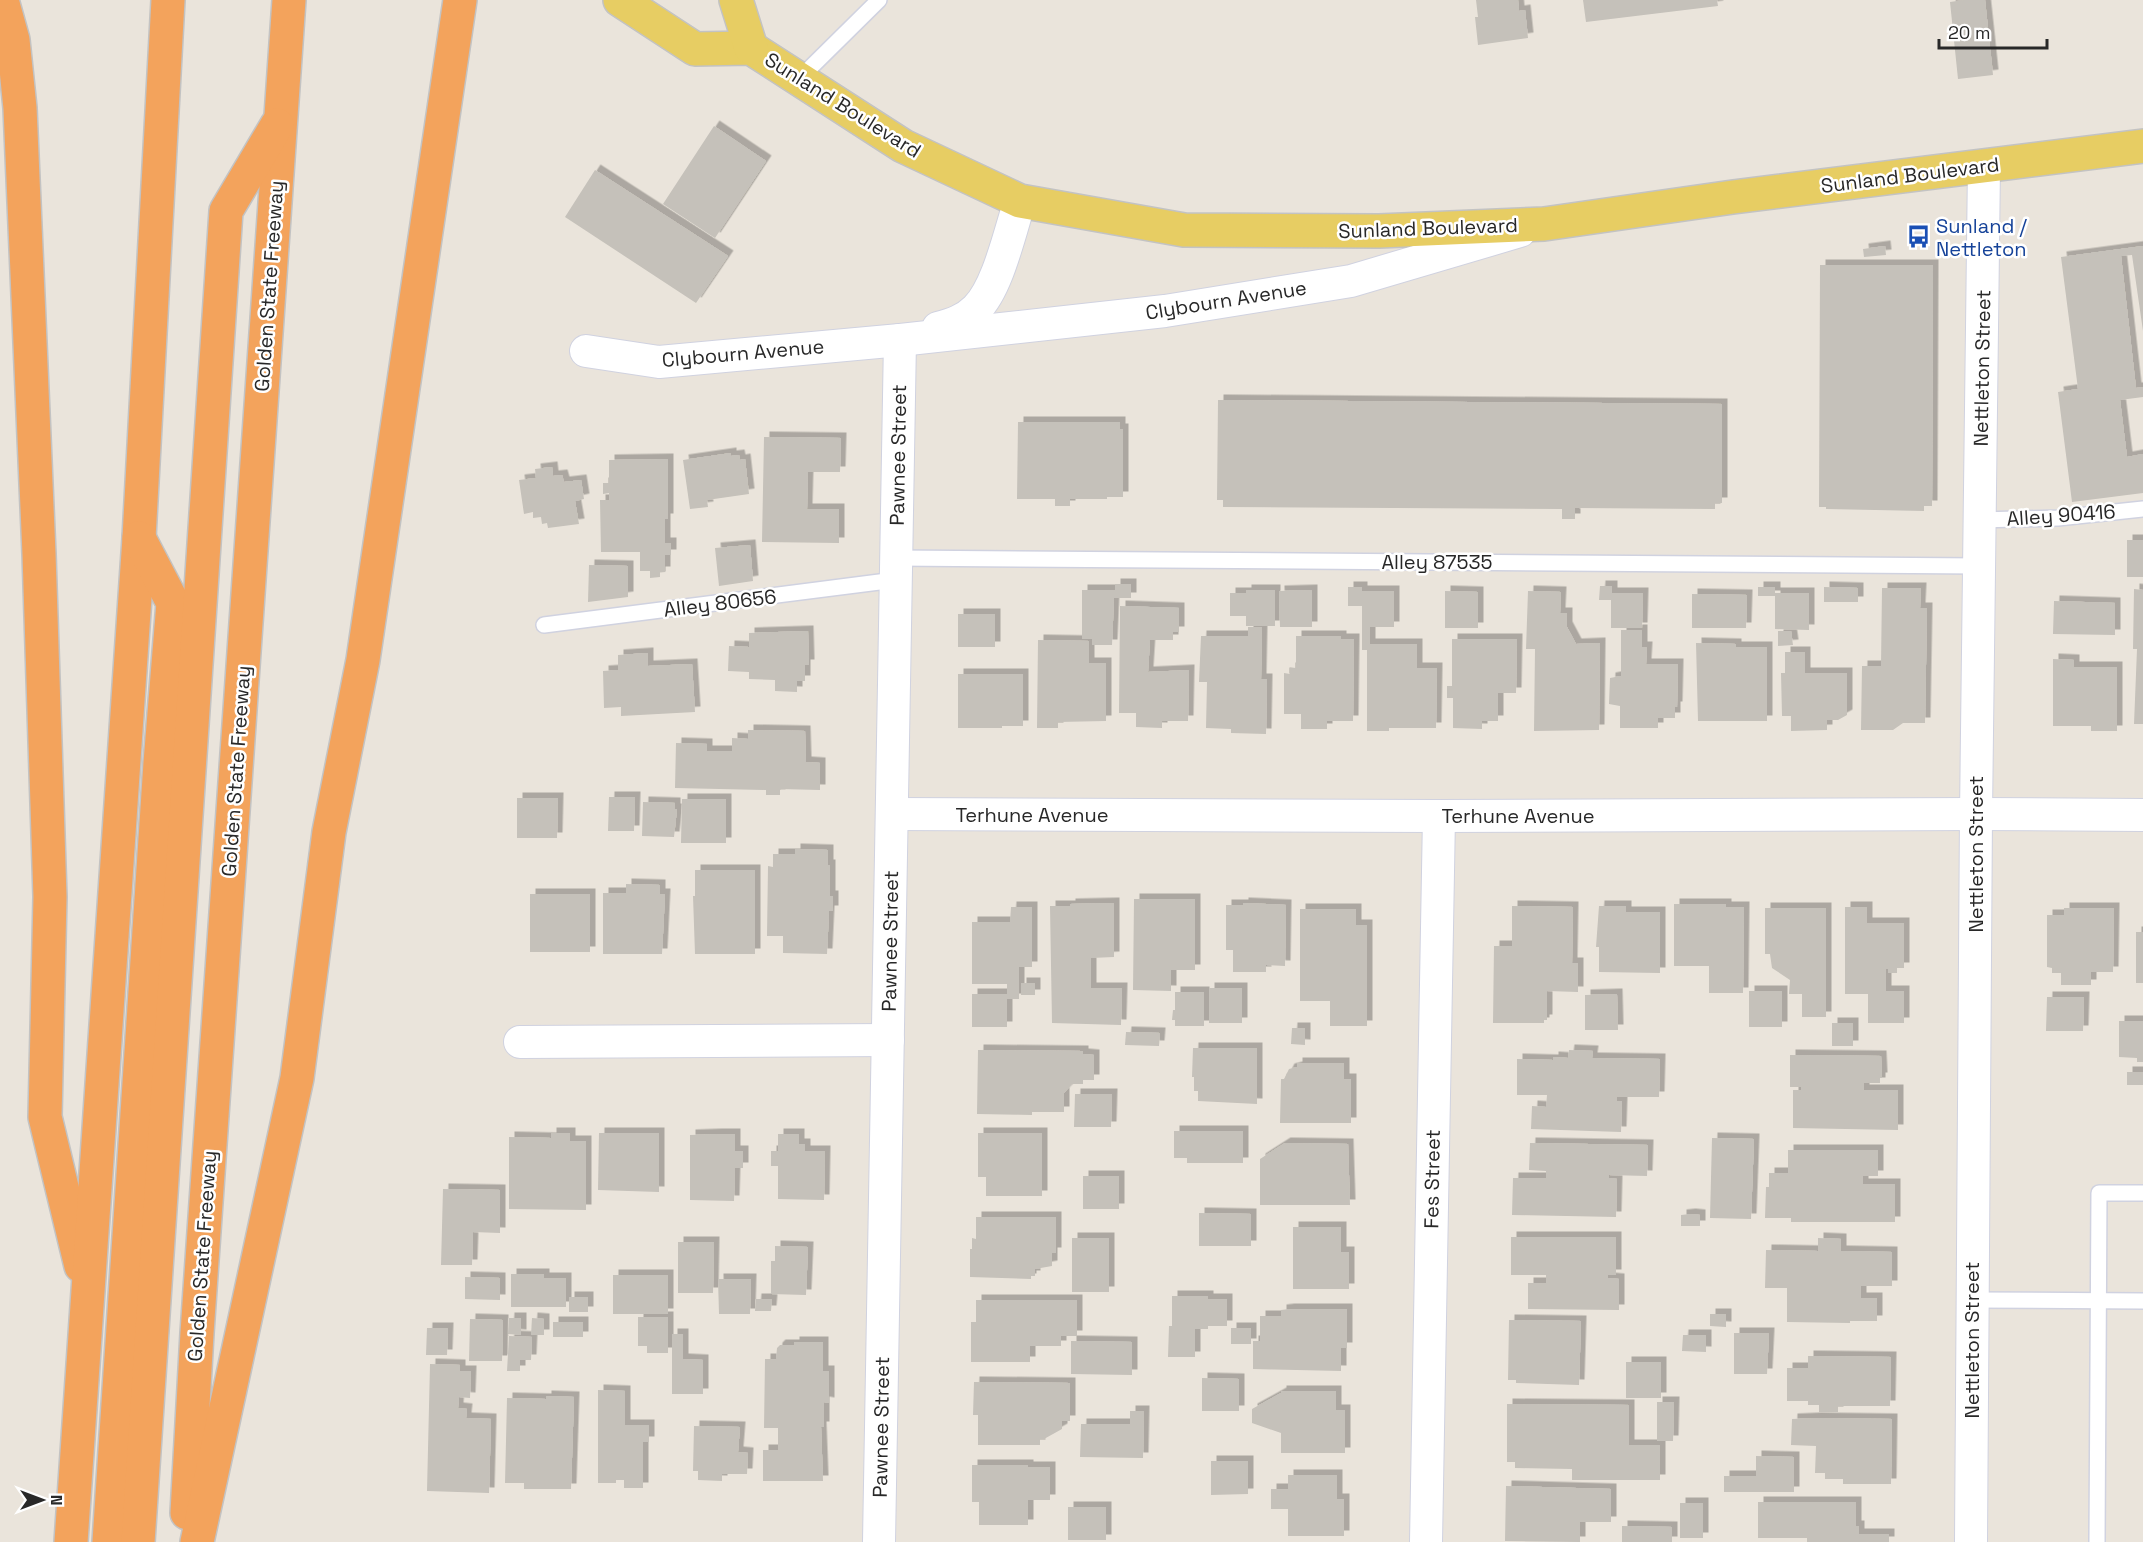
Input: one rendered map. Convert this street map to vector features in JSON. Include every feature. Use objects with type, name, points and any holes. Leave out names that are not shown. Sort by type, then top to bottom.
[{"type":"highway","points":[[2,0],[13,40],[20,108],[39,554],[50,897],[45,1117],[89,1300]]},
{"type":"highway","points":[[71,1542],[139,538],[168,0]]},
{"type":"highway","name":"Golden State Freeway","points":[[185,1542],[288,0]]},
{"type":"highway","points":[[197,1542],[297,1078],[329,832],[363,660],[460,0]]},
{"type":"highway","points":[[138,1542],[226,211],[280,118]]},
{"type":"highway","points":[[109,1542],[149,961],[160,763],[173,603],[139,538]]},
{"type":"main road","name":"Sunland Boulevard","points":[[620,0],[695,49],[751,48],[903,147],[1020,201],[1184,230],[1378,231],[1544,224],[1733,197],[2143,146]]},
{"type":"main road","name":"Sunland Boulevard","points":[[736,0],[751,48]]},
{"type":"street","name":"Nettleton Street","points":[[1971,1542],[1976,813],[1984,166]]},
{"type":"street","name":"Clybourn Avenue","points":[[900,340],[958,323],[977,308],[994,282],[1020,201]]},
{"type":"street","name":"Clybourn Avenue","points":[[586,351],[659,362],[900,340],[1165,311],[1351,281],[1544,224]]},
{"type":"street","name":"Pawnee Street","points":[[879,1542],[900,340]]},
{"type":"street","name":"Terhune Avenue","points":[[892,814],[1439,816],[1976,813],[2143,815]]},
{"type":"street","name":"Fes Street","points":[[1426,1542],[1439,816]]},
{"type":"street","points":[[520,1042],[888,1040]]},
{"type":"lane","points":[[799,79],[879,0]]},
{"type":"lane","name":"Alley 90416","points":[[1980,520],[2058,518],[2143,509]]},
{"type":"lane","name":"Alley 87535","points":[[895,569],[1979,566]]},
{"type":"lane","name":"Alley 80656","points":[[544,625],[895,569]]},
{"type":"lane","points":[[2097,1542],[2099,1193],[2143,1193]]},
{"type":"lane","points":[[1972,1300],[2143,1301]]},
{"type":"building","points":[[1476,0],[1518,0],[1519,11],[1525,10],[1528,38],[1478,45]]},
{"type":"building","points":[[1583,0],[1717,0],[1718,6],[1586,22]]},
{"type":"building","points":[[1985,0],[1993,75],[1958,79],[1950,2]]},
{"type":"building","points":[[714,126],[766,161],[715,238],[663,204]]},
{"type":"building","points":[[595,170],[728,256],[696,303],[565,217]]},
{"type":"building","points":[[1885,246],[1886,255],[1864,257],[1863,249]]},
{"type":"building","points":[[2143,246],[2143,331],[2132,255],[2121,256],[2136,388],[2143,387],[2143,397],[2120,400],[2127,457],[2143,454],[2143,493],[2072,502],[2058,392],[2078,389],[2061,257]]},
{"type":"building","points":[[1820,265],[1933,265],[1932,506],[1924,506],[1924,511],[1819,507]]},
{"type":"building","points":[[1218,400],[1722,404],[1722,503],[1715,503],[1715,509],[1575,508],[1575,519],[1562,519],[1562,509],[1223,507],[1223,500],[1217,500]]},
{"type":"building","points":[[1018,422],[1120,422],[1120,429],[1123,429],[1123,497],[1070,499],[1070,506],[1055,506],[1055,499],[1017,499]]},
{"type":"building","points":[[764,437],[841,438],[840,472],[808,472],[807,509],[839,509],[839,543],[762,542]]},
{"type":"building","points":[[731,453],[731,456],[739,455],[740,460],[745,459],[749,494],[707,500],[708,507],[690,509],[683,460]]},
{"type":"building","points":[[668,459],[668,519],[665,519],[665,543],[671,543],[671,555],[665,555],[665,572],[660,572],[660,577],[650,578],[650,571],[640,571],[640,552],[601,552],[600,500],[609,500],[609,493],[603,494],[603,483],[609,483],[609,460]]},
{"type":"building","points":[[552,467],[553,476],[562,475],[564,482],[581,480],[584,499],[575,501],[579,524],[548,528],[547,523],[542,524],[541,517],[533,518],[533,512],[524,514],[519,480],[536,478],[535,469]]},
{"type":"building","points":[[2127,540],[2143,540],[2143,577],[2127,577]]},
{"type":"building","points":[[750,545],[753,581],[719,586],[715,548]]},
{"type":"building","points":[[589,565],[628,566],[628,597],[588,602]]},
{"type":"building","points":[[1115,584],[1131,584],[1131,598],[1114,598],[1112,645],[1092,645],[1092,639],[1082,639],[1082,590],[1115,590]]},
{"type":"building","points":[[1600,586],[1612,586],[1612,593],[1643,593],[1642,628],[1611,628],[1611,600],[1599,600]]},
{"type":"building","points":[[1348,587],[1362,587],[1362,591],[1394,591],[1394,627],[1370,627],[1370,644],[1417,644],[1417,668],[1437,668],[1436,728],[1389,728],[1389,731],[1367,731],[1367,650],[1362,650],[1362,606],[1348,606]]},
{"type":"building","points":[[1758,587],[1775,587],[1775,593],[1809,593],[1809,630],[1775,629],[1775,596],[1758,596]]},
{"type":"building","points":[[1824,587],[1858,588],[1858,602],[1824,602]]},
{"type":"building","points":[[1882,588],[1921,588],[1920,608],[1927,608],[1925,723],[1903,723],[1893,730],[1861,730],[1862,666],[1881,666]]},
{"type":"building","points":[[2134,589],[2143,590],[2143,724],[2134,724],[2137,649],[2133,649]]},
{"type":"building","points":[[1246,590],[1275,590],[1275,626],[1246,626],[1246,616],[1230,616],[1230,593],[1246,593]]},
{"type":"building","points":[[1312,590],[1312,627],[1280,627],[1279,591]]},
{"type":"building","points":[[1445,591],[1478,592],[1478,628],[1445,628]]},
{"type":"building","points":[[1528,591],[1561,592],[1560,613],[1567,613],[1567,627],[1576,644],[1600,643],[1599,730],[1534,731],[1535,649],[1526,649]]},
{"type":"building","points":[[1692,594],[1747,595],[1746,628],[1692,628]]},
{"type":"building","points":[[2054,601],[2115,603],[2115,635],[2053,634]]},
{"type":"building","points":[[1120,606],[1179,608],[1179,632],[1173,632],[1173,640],[1150,640],[1148,672],[1189,670],[1188,721],[1162,721],[1162,728],[1136,727],[1136,713],[1119,713]]},
{"type":"building","points":[[958,614],[995,614],[995,647],[958,647]]},
{"type":"building","points":[[1248,627],[1262,627],[1261,679],[1267,679],[1266,734],[1231,733],[1231,729],[1206,728],[1207,682],[1199,682],[1201,636],[1248,636]]},
{"type":"building","points":[[1621,630],[1642,630],[1642,647],[1647,647],[1646,664],[1678,664],[1675,718],[1658,718],[1658,728],[1620,728],[1620,706],[1609,704],[1610,678],[1621,676]]},
{"type":"building","points":[[808,631],[809,665],[805,665],[805,681],[797,681],[797,692],[775,691],[775,680],[749,679],[749,672],[728,671],[729,646],[749,647],[749,633]]},
{"type":"building","points":[[1778,631],[1791,631],[1793,645],[1778,646]]},
{"type":"building","points":[[1296,636],[1341,636],[1341,639],[1354,639],[1353,721],[1327,721],[1327,729],[1301,729],[1301,714],[1284,714],[1284,673],[1290,674],[1290,668],[1296,668]]},
{"type":"building","points":[[1452,639],[1517,639],[1516,693],[1498,693],[1498,721],[1482,721],[1482,729],[1453,728],[1453,698],[1447,698],[1447,686],[1452,686]]},
{"type":"building","points":[[1038,640],[1089,641],[1089,663],[1106,663],[1106,721],[1058,722],[1058,728],[1037,728]]},
{"type":"building","points":[[1696,643],[1767,647],[1767,721],[1698,721]]},
{"type":"building","points":[[1785,652],[1805,652],[1805,673],[1847,673],[1847,715],[1838,720],[1827,720],[1827,730],[1791,731],[1791,716],[1782,716],[1781,673],[1785,673]]},
{"type":"building","points":[[648,653],[648,666],[692,664],[695,712],[621,716],[621,707],[604,708],[603,671],[618,670],[618,655]]},
{"type":"building","points":[[2053,659],[2074,660],[2074,667],[2117,667],[2117,731],[2091,731],[2091,726],[2053,726]]},
{"type":"building","points":[[958,674],[1023,674],[1023,726],[958,728]]},
{"type":"building","points":[[748,730],[805,731],[806,762],[820,763],[820,790],[780,789],[780,795],[766,795],[766,790],[675,788],[676,743],[707,744],[707,751],[732,751],[732,738],[748,739]]},
{"type":"building","points":[[609,797],[635,797],[634,831],[608,831]]},
{"type":"building","points":[[517,798],[558,798],[557,838],[517,838]]},
{"type":"building","points":[[682,799],[726,799],[726,843],[681,843]]},
{"type":"building","points":[[643,802],[675,803],[675,809],[677,809],[674,837],[642,836]]},
{"type":"building","points":[[795,849],[828,850],[833,911],[829,911],[827,954],[783,953],[783,936],[767,936],[768,866],[773,867],[773,854],[795,854]]},
{"type":"building","points":[[695,870],[755,870],[755,954],[695,954],[693,896],[695,896]]},
{"type":"building","points":[[626,884],[660,885],[660,894],[665,894],[662,954],[603,954],[603,893],[626,893]]},
{"type":"building","points":[[530,894],[590,894],[590,952],[530,952]]},
{"type":"building","points":[[1134,899],[1195,899],[1195,970],[1171,970],[1171,991],[1133,990]]},
{"type":"building","points":[[1114,903],[1114,957],[1091,958],[1091,988],[1122,988],[1121,1025],[1052,1023],[1050,906]]},
{"type":"building","points":[[1243,903],[1286,905],[1285,966],[1266,965],[1266,972],[1233,972],[1233,950],[1226,950],[1226,905],[1243,905]]},
{"type":"building","points":[[1674,904],[1726,904],[1726,907],[1744,907],[1743,993],[1709,993],[1709,966],[1674,966]]},
{"type":"building","points":[[1512,906],[1573,907],[1572,963],[1578,963],[1578,992],[1547,991],[1547,1020],[1544,1020],[1544,1023],[1493,1023],[1494,946],[1512,946]]},
{"type":"building","points":[[1599,906],[1626,906],[1626,912],[1660,912],[1660,973],[1599,972],[1599,947],[1596,947]]},
{"type":"building","points":[[1011,907],[1032,907],[1032,967],[1019,967],[1019,999],[1007,999],[1007,1027],[972,1027],[972,994],[1007,994],[1007,984],[972,984],[972,922],[1010,922]]},
{"type":"building","points":[[1845,907],[1867,907],[1867,923],[1904,923],[1904,968],[1897,968],[1897,973],[1888,973],[1886,969],[1886,991],[1904,991],[1904,1023],[1868,1023],[1868,994],[1845,994]]},
{"type":"building","points":[[1765,908],[1826,908],[1826,1017],[1802,1017],[1802,994],[1789,994],[1790,980],[1772,968],[1770,954],[1765,954]]},
{"type":"building","points":[[2064,908],[2114,908],[2113,972],[2091,972],[2091,985],[2061,985],[2061,973],[2052,973],[2052,968],[2047,967],[2047,915],[2064,915]]},
{"type":"building","points":[[1300,909],[1356,909],[1356,925],[1367,925],[1367,1026],[1330,1026],[1330,1001],[1300,1001]]},
{"type":"building","points":[[2136,932],[2143,932],[2143,983],[2136,983]]},
{"type":"building","points":[[1021,983],[1035,983],[1035,995],[1021,995]]},
{"type":"building","points":[[1209,988],[1242,988],[1242,1023],[1209,1023]]},
{"type":"building","points":[[1749,991],[1782,991],[1782,1027],[1749,1027]]},
{"type":"building","points":[[1175,992],[1204,992],[1204,1026],[1175,1026],[1175,1020],[1172,1020],[1173,1010],[1175,1010]]},
{"type":"building","points":[[1617,994],[1618,1030],[1585,1030],[1585,995]]},
{"type":"building","points":[[2047,997],[2084,997],[2083,1031],[2046,1031]]},
{"type":"building","points":[[2119,1021],[2143,1021],[2143,1062],[2137,1062],[2137,1058],[2119,1057]]},
{"type":"building","points":[[1832,1023],[1853,1023],[1853,1046],[1832,1046]]},
{"type":"building","points":[[1292,1028],[1305,1028],[1305,1045],[1291,1044]]},
{"type":"building","points":[[1126,1032],[1160,1033],[1159,1046],[1125,1045]]},
{"type":"building","points":[[1193,1048],[1257,1048],[1257,1104],[1198,1101],[1198,1091],[1194,1091],[1194,1077],[1192,1077]]},
{"type":"building","points":[[978,1050],[1083,1051],[1083,1054],[1094,1055],[1094,1080],[1083,1080],[1083,1084],[1072,1084],[1064,1093],[1064,1112],[1032,1112],[1032,1115],[977,1114]]},
{"type":"building","points":[[1569,1050],[1593,1051],[1592,1058],[1660,1059],[1659,1097],[1617,1097],[1617,1101],[1622,1101],[1621,1132],[1531,1129],[1532,1106],[1546,1107],[1547,1095],[1517,1095],[1517,1059],[1568,1058]]},
{"type":"building","points":[[1790,1055],[1881,1056],[1882,1078],[1880,1078],[1880,1083],[1864,1083],[1864,1090],[1898,1090],[1898,1130],[1793,1128],[1793,1090],[1801,1090],[1801,1087],[1790,1087]]},
{"type":"building","points":[[1297,1063],[1344,1063],[1344,1079],[1351,1079],[1351,1123],[1280,1123],[1281,1079],[1284,1079],[1289,1069],[1297,1067]]},
{"type":"building","points":[[2127,1072],[2143,1072],[2143,1085],[2127,1085]]},
{"type":"building","points":[[1075,1094],[1112,1094],[1111,1127],[1074,1127]]},
{"type":"building","points":[[1174,1131],[1243,1131],[1243,1163],[1187,1163],[1187,1158],[1174,1158]]},
{"type":"building","points":[[551,1133],[570,1133],[570,1141],[586,1141],[586,1210],[509,1209],[509,1137],[551,1138]]},
{"type":"building","points":[[599,1133],[659,1133],[659,1192],[598,1190]]},
{"type":"building","points":[[978,1133],[1042,1133],[1042,1196],[986,1196],[986,1177],[978,1177]]},
{"type":"building","points":[[735,1134],[735,1151],[743,1151],[743,1168],[735,1168],[734,1201],[690,1200],[690,1135]]},
{"type":"building","points":[[778,1134],[799,1134],[799,1144],[805,1144],[805,1151],[825,1151],[824,1200],[778,1199],[778,1166],[771,1166],[771,1151],[778,1151]]},
{"type":"building","points":[[1712,1138],[1754,1139],[1751,1219],[1710,1218]]},
{"type":"building","points":[[1285,1143],[1348,1144],[1350,1205],[1260,1205],[1260,1159]]},
{"type":"building","points":[[1530,1143],[1648,1145],[1647,1176],[1609,1175],[1609,1178],[1617,1179],[1616,1217],[1512,1215],[1513,1178],[1546,1178],[1546,1171],[1529,1170]]},
{"type":"building","points":[[1788,1150],[1878,1150],[1878,1176],[1863,1176],[1863,1184],[1895,1184],[1895,1222],[1791,1222],[1791,1218],[1765,1218],[1769,1173],[1788,1173]]},
{"type":"building","points":[[1083,1176],[1119,1176],[1119,1209],[1083,1209]]},
{"type":"building","points":[[443,1189],[500,1190],[500,1233],[473,1232],[472,1265],[441,1265]]},
{"type":"building","points":[[1199,1213],[1251,1214],[1251,1246],[1199,1246]]},
{"type":"building","points":[[1681,1215],[1700,1215],[1700,1226],[1681,1226]]},
{"type":"building","points":[[976,1217],[1056,1217],[1056,1253],[1052,1253],[1052,1266],[1035,1269],[1035,1276],[1031,1276],[1031,1279],[970,1277],[970,1249],[972,1249],[972,1238],[976,1239]]},
{"type":"building","points":[[1293,1227],[1341,1227],[1341,1252],[1349,1252],[1349,1289],[1293,1289]]},
{"type":"building","points":[[1511,1237],[1616,1237],[1616,1275],[1608,1275],[1608,1278],[1619,1279],[1619,1310],[1528,1309],[1528,1283],[1546,1283],[1546,1275],[1511,1275]]},
{"type":"building","points":[[1072,1238],[1109,1238],[1109,1292],[1072,1292]]},
{"type":"building","points":[[1818,1238],[1841,1239],[1841,1251],[1892,1252],[1892,1286],[1861,1286],[1861,1298],[1877,1298],[1877,1321],[1787,1322],[1787,1288],[1765,1288],[1766,1250],[1818,1251]]},
{"type":"building","points":[[678,1242],[714,1242],[713,1293],[678,1293]]},
{"type":"building","points":[[775,1246],[808,1247],[806,1295],[771,1294],[771,1261],[775,1261]]},
{"type":"building","points":[[511,1274],[544,1274],[544,1278],[566,1278],[566,1307],[511,1307]]},
{"type":"building","points":[[613,1275],[668,1275],[668,1314],[613,1314]]},
{"type":"building","points":[[465,1277],[500,1278],[500,1300],[465,1299]]},
{"type":"building","points":[[718,1279],[751,1279],[750,1314],[719,1314]]},
{"type":"building","points":[[1172,1296],[1208,1296],[1208,1299],[1227,1299],[1227,1326],[1195,1329],[1195,1357],[1168,1357],[1169,1326],[1172,1326]]},
{"type":"building","points":[[569,1297],[588,1297],[588,1312],[569,1312]]},
{"type":"building","points":[[756,1299],[772,1299],[771,1311],[755,1311]]},
{"type":"building","points":[[976,1300],[1077,1300],[1077,1336],[1061,1336],[1061,1346],[1030,1346],[1030,1362],[971,1362],[971,1322],[976,1322]]},
{"type":"building","points":[[1347,1309],[1347,1348],[1341,1348],[1341,1371],[1253,1369],[1253,1341],[1260,1341],[1260,1316],[1281,1316],[1281,1310]]},
{"type":"building","points":[[1710,1314],[1726,1314],[1726,1327],[1710,1326]]},
{"type":"building","points":[[638,1317],[668,1317],[668,1353],[647,1353],[647,1346],[638,1346]]},
{"type":"building","points":[[509,1318],[521,1318],[521,1335],[508,1334]]},
{"type":"building","points":[[532,1318],[544,1319],[544,1335],[531,1335]]},
{"type":"building","points":[[470,1319],[503,1320],[502,1361],[469,1361]]},
{"type":"building","points":[[1509,1320],[1581,1321],[1579,1385],[1516,1383],[1516,1380],[1508,1380]]},
{"type":"building","points":[[553,1322],[583,1322],[583,1337],[553,1337]]},
{"type":"building","points":[[427,1328],[448,1328],[447,1355],[426,1355]]},
{"type":"building","points":[[1231,1328],[1251,1328],[1251,1344],[1231,1344]]},
{"type":"building","points":[[1734,1333],[1769,1333],[1767,1374],[1734,1374]]},
{"type":"building","points":[[672,1334],[683,1334],[683,1359],[703,1360],[703,1394],[672,1394]]},
{"type":"building","points":[[1683,1335],[1706,1335],[1706,1352],[1682,1351]]},
{"type":"building","points":[[509,1336],[532,1337],[531,1360],[520,1360],[520,1371],[507,1371]]},
{"type":"building","points":[[1071,1341],[1132,1342],[1132,1375],[1071,1374]]},
{"type":"building","points":[[794,1342],[823,1342],[823,1371],[829,1371],[829,1403],[824,1402],[824,1427],[821,1427],[823,1481],[763,1481],[763,1450],[778,1450],[778,1428],[764,1428],[765,1359],[776,1359],[777,1348],[780,1345],[794,1345]]},
{"type":"building","points":[[1808,1356],[1891,1357],[1890,1406],[1838,1406],[1838,1412],[1819,1412],[1819,1405],[1808,1405],[1808,1401],[1787,1401],[1787,1368],[1808,1368]]},
{"type":"building","points":[[1626,1362],[1661,1362],[1661,1398],[1626,1398]]},
{"type":"building","points":[[430,1364],[460,1365],[460,1371],[471,1371],[470,1398],[459,1397],[458,1408],[467,1409],[466,1418],[491,1419],[489,1493],[427,1491]]},
{"type":"building","points":[[1202,1378],[1239,1379],[1239,1411],[1202,1411]]},
{"type":"building","points":[[974,1382],[1070,1383],[1070,1421],[1062,1421],[1062,1429],[1040,1439],[1040,1445],[978,1445],[978,1415],[973,1415]]},
{"type":"building","points":[[598,1390],[625,1391],[625,1425],[649,1425],[649,1442],[643,1442],[643,1488],[624,1488],[624,1480],[616,1480],[616,1483],[598,1483]]},
{"type":"building","points":[[1281,1391],[1336,1391],[1336,1410],[1345,1410],[1345,1453],[1281,1453],[1281,1433],[1252,1423],[1252,1409]]},
{"type":"building","points":[[546,1396],[574,1397],[571,1489],[524,1489],[524,1483],[505,1483],[507,1398],[546,1399]]},
{"type":"building","points":[[1657,1402],[1674,1402],[1673,1441],[1657,1441]]},
{"type":"building","points":[[1507,1404],[1629,1405],[1629,1445],[1660,1445],[1660,1480],[1572,1480],[1572,1469],[1515,1468],[1515,1462],[1507,1462]]},
{"type":"building","points":[[1130,1411],[1144,1411],[1143,1458],[1080,1457],[1081,1424],[1130,1424]]},
{"type":"building","points":[[1792,1419],[1892,1419],[1891,1484],[1843,1484],[1843,1479],[1825,1479],[1825,1473],[1815,1473],[1816,1446],[1791,1445]]},
{"type":"building","points":[[694,1426],[740,1427],[738,1452],[748,1453],[747,1474],[722,1474],[722,1481],[698,1480],[698,1471],[693,1471]]},
{"type":"building","points":[[1756,1456],[1794,1457],[1794,1492],[1724,1492],[1724,1476],[1756,1476]]},
{"type":"building","points":[[1211,1461],[1248,1461],[1248,1494],[1211,1495]]},
{"type":"building","points":[[972,1465],[1050,1467],[1050,1500],[1028,1500],[1028,1525],[979,1525],[979,1502],[972,1502]]},
{"type":"building","points":[[1288,1475],[1337,1475],[1337,1499],[1344,1499],[1344,1536],[1288,1536],[1288,1509],[1271,1509],[1271,1489],[1288,1489]]},
{"type":"building","points":[[1506,1486],[1611,1489],[1611,1522],[1580,1522],[1580,1542],[1505,1541]]},
{"type":"building","points":[[1758,1502],[1856,1502],[1856,1526],[1859,1526],[1859,1534],[1889,1534],[1889,1542],[1807,1542],[1807,1538],[1758,1538]]},
{"type":"building","points":[[1680,1503],[1703,1503],[1703,1538],[1680,1538]]},
{"type":"building","points":[[1068,1507],[1106,1507],[1106,1540],[1068,1540]]},
{"type":"building","points":[[1622,1526],[1672,1527],[1672,1542],[1622,1542]]},
{"type":"place","name":"Sunland / Nettleton","points":[[1918,237]]}]
